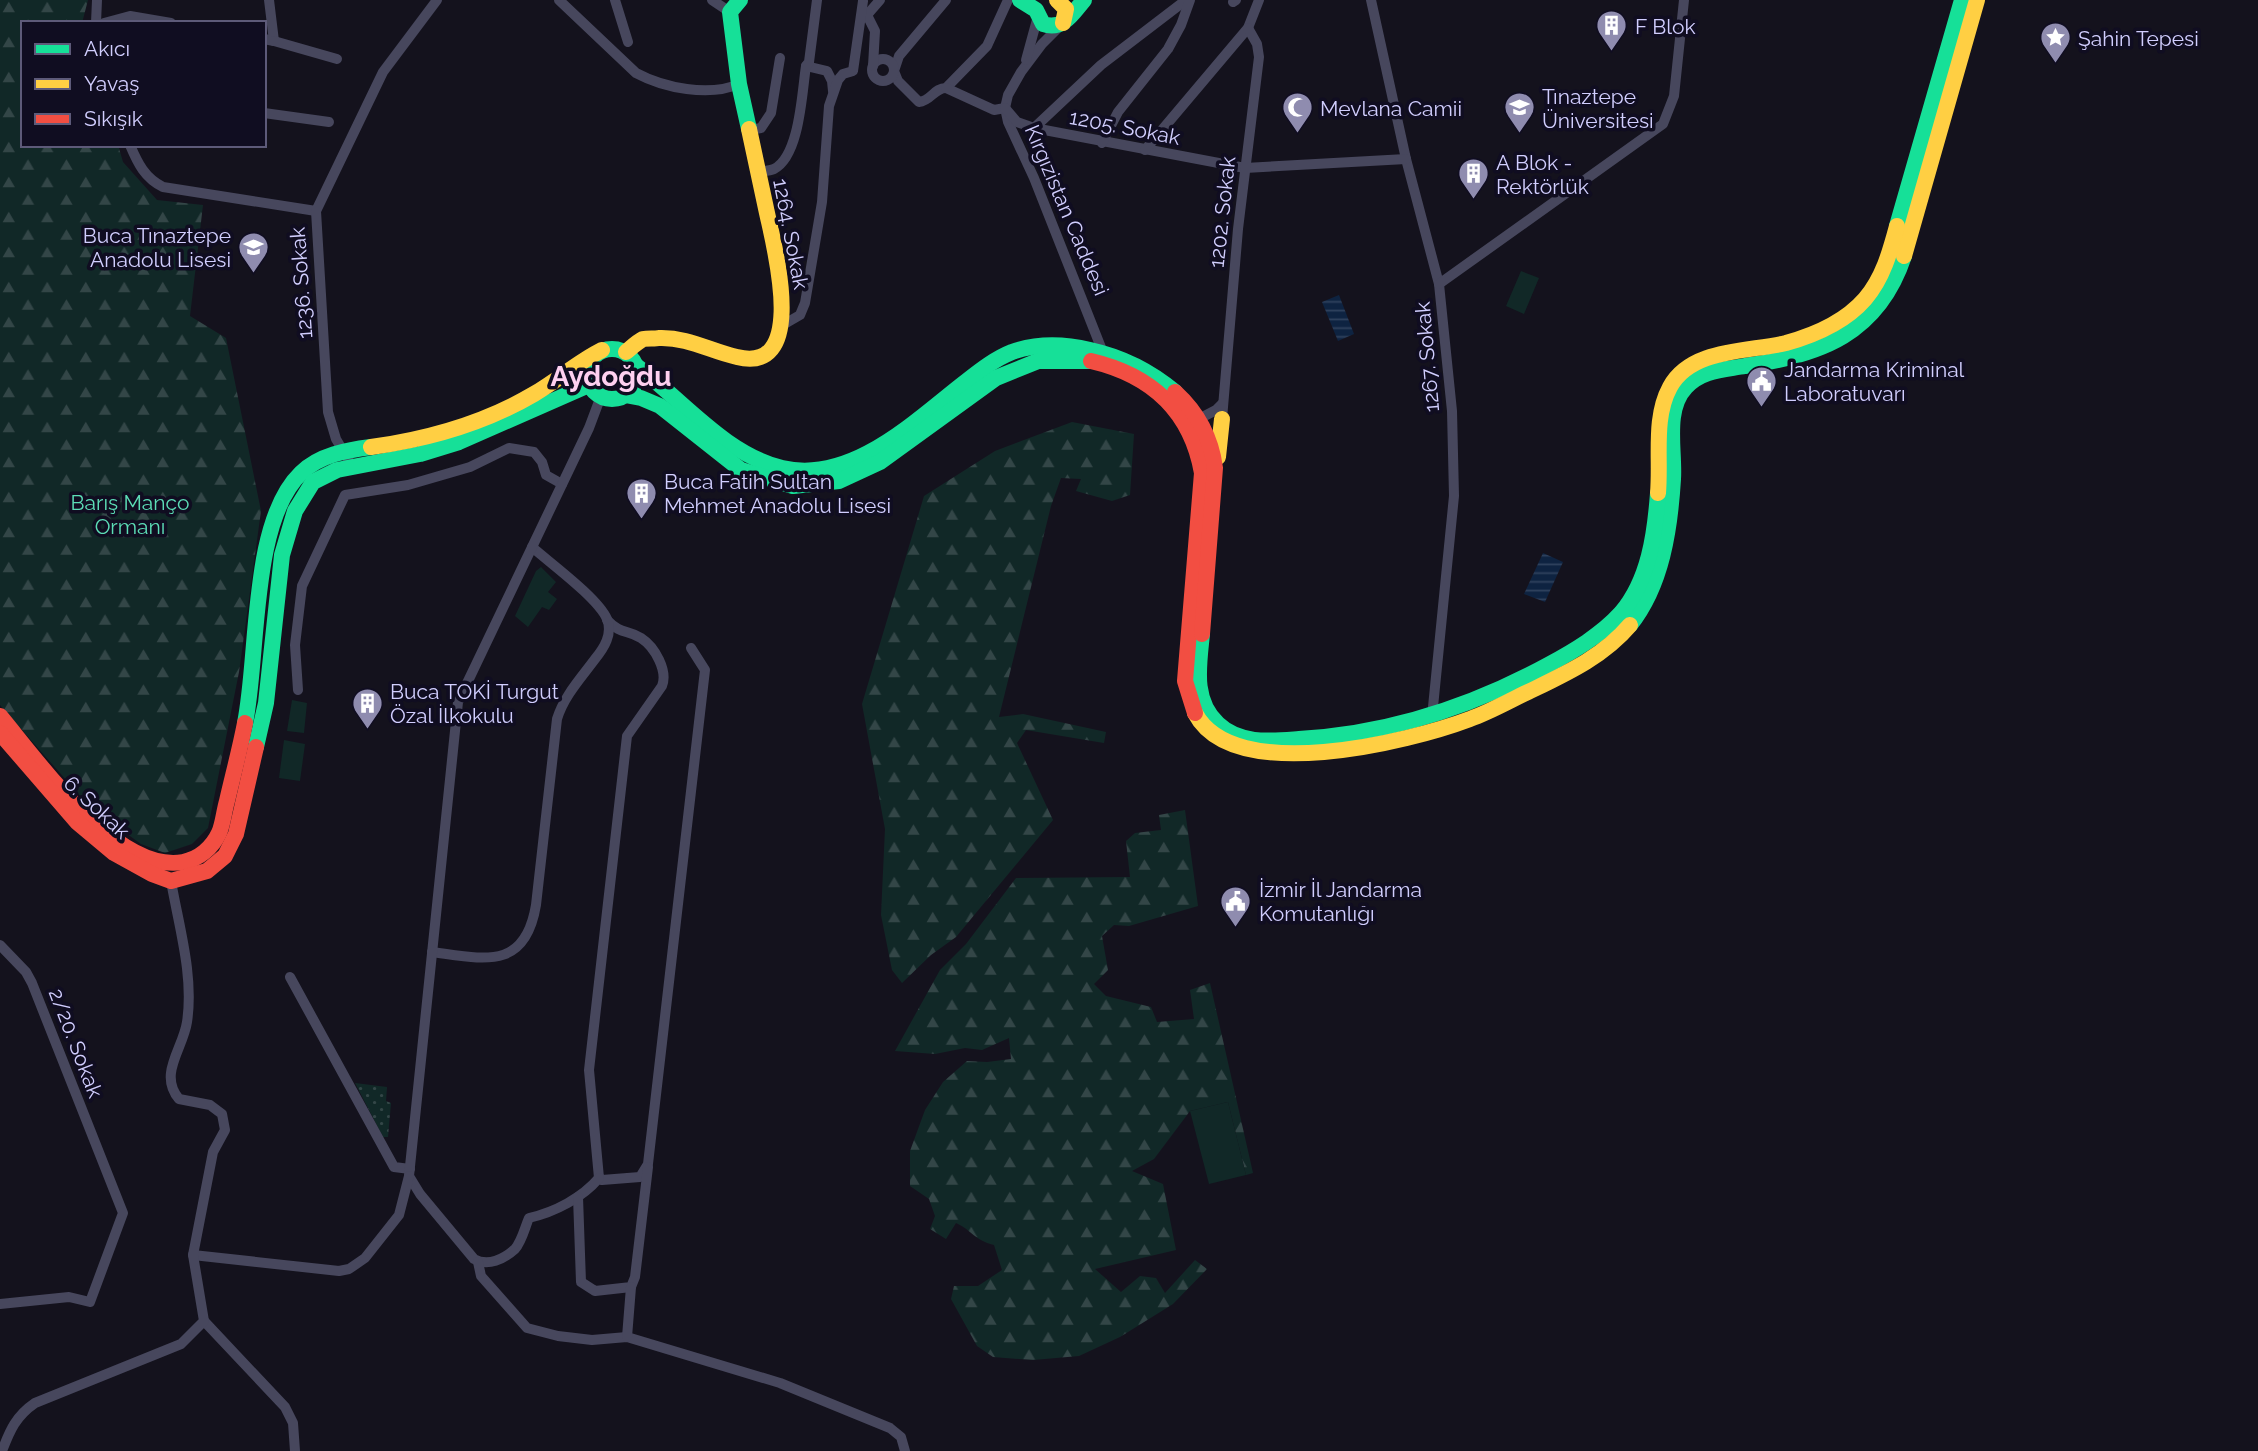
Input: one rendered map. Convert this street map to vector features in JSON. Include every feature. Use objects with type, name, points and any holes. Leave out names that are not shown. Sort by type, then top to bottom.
[{"type":"main road","points":[[1020,0],[1036,10],[1047,0]]},
{"type":"main road","points":[[1038,8],[1046,26],[1055,27],[1063,23],[1066,9],[1057,0]]},
{"type":"main road","name":"Kırgızistan Caddesi","points":[[1063,23],[1084,0]]},
{"type":"main road","points":[[1197,426],[1202,473],[1185,681],[1192,710],[1204,728],[1220,740],[1250,752],[1309,752],[1396,739],[1479,716],[1558,677],[1604,650],[1626,630],[1642,608],[1653,586],[1666,538],[1674,472],[1673,420],[1683,389],[1709,372],[1786,358],[1837,341],[1864,323],[1882,302],[1902,260],[1946,81],[1962,0]]},
{"type":"main road","points":[[1223,411],[1198,675],[1202,700],[1214,721],[1245,739],[1271,741],[1342,734],[1432,717],[1459,708],[1539,671],[1609,626],[1638,589],[1650,551],[1658,497],[1661,412],[1667,390],[1680,373],[1701,359],[1780,345],[1806,337],[1844,320],[1864,303],[1885,268],[1946,81],[1977,0]]},
{"type":"main road","name":"1264. Sokak","points":[[630,359],[644,339],[668,338],[688,340],[739,358],[752,359],[765,355],[773,347],[780,326],[782,283],[739,84],[735,6]]},
{"type":"main road","points":[[344,452],[409,443],[482,419],[532,396],[584,358],[602,350],[618,349],[748,456],[784,469],[807,470],[838,465],[871,452],[989,364],[1015,351],[1053,345],[1081,347],[1159,393],[1197,426],[1214,456],[1215,484]]},
{"type":"main road","points":[[595,391],[587,369],[595,355],[602,350]]},
{"type":"main road","points":[[625,395],[635,382],[630,359]]},
{"type":"main road","points":[[178,880],[207,871],[232,846],[265,703],[282,555],[295,511],[313,482],[332,471],[420,454],[595,391],[617,398],[625,395],[641,398],[660,406],[750,475],[773,483],[811,486],[849,478],[874,467],[984,386],[1016,367],[1040,360],[1105,359]]},
{"type":"main road","name":"6. Sokak","points":[[0,716],[93,822],[125,846],[162,863],[177,864],[202,856],[219,833],[250,699],[267,554],[278,510],[292,483],[303,471],[321,459],[344,452]]},
{"type":"main road","name":"6. Sokak","points":[[0,733],[57,800],[89,832],[131,863],[178,880]]},
{"type":"street","points":[[96,21],[97,0]]},
{"type":"street","points":[[269,0],[269,40],[337,59]]},
{"type":"street","name":"1236. Sokak","points":[[352,466],[336,439],[328,412],[316,211],[383,72],[437,0]]},
{"type":"street","points":[[559,0],[636,73],[646,79],[703,90],[732,88],[739,84]]},
{"type":"street","points":[[615,0],[628,42]]},
{"type":"street","points":[[712,0],[735,6]]},
{"type":"street","points":[[757,172],[774,169],[793,142],[817,0]]},
{"type":"street","points":[[832,91],[843,74],[853,71],[862,0]]},
{"type":"street","points":[[862,0],[872,9]]},
{"type":"street","points":[[880,0],[867,15],[875,31],[875,76],[881,80],[888,79],[899,56],[946,0]]},
{"type":"street","points":[[894,71],[898,81],[919,102],[930,98],[938,90],[946,88],[987,46],[1009,0]]},
{"type":"street","points":[[1034,128],[1101,65],[1188,0]]},
{"type":"street","points":[[1102,143],[1124,105],[1168,49],[1181,25],[1188,0]]},
{"type":"street","points":[[1145,150],[1248,28],[1259,0]]},
{"type":"street","name":"1267. Sokak","points":[[1371,0],[1406,159],[1439,284],[1452,411],[1454,496],[1432,717]]},
{"type":"street","points":[[1439,284],[1662,124],[1674,96],[1684,0]]},
{"type":"street","name":"Kırgızistan Caddesi","points":[[1021,72],[1031,46],[1038,8]]},
{"type":"street","points":[[111,21],[130,16],[159,21]]},
{"type":"street","name":"Kırgızistan Caddesi","points":[[1063,23],[1042,44],[1021,72],[1008,95],[1005,108],[1008,122],[1034,178],[1105,359]]},
{"type":"street","name":"1202. Sokak","points":[[1223,411],[1245,169],[1259,57],[1257,44],[1248,28]]},
{"type":"street","points":[[749,130],[761,128],[769,117],[780,58]]},
{"type":"street","points":[[780,326],[800,315],[805,303],[822,208],[827,116],[832,81],[827,71],[808,64]]},
{"type":"street","points":[[946,88],[994,110],[1005,108]]},
{"type":"street","name":"1205. Sokak","points":[[1005,108],[1017,122],[1034,128],[1245,169],[1406,159]]},
{"type":"street","points":[[266,113],[329,122]]},
{"type":"street","points":[[131,147],[150,181],[163,187],[316,211]]},
{"type":"street","points":[[193,1255],[339,1271],[349,1269],[365,1258],[399,1215],[409,1172],[458,702],[562,484],[595,391]]},
{"type":"street","points":[[1197,426],[1223,411]]},
{"type":"street","points":[[1197,426],[1223,411]]},
{"type":"street","points":[[298,690],[295,645],[302,586],[345,495],[408,485],[470,467],[509,448],[534,452],[542,462],[546,475],[562,484]]},
{"type":"street","points":[[478,1262],[488,1263],[515,1248],[529,1218],[587,1192],[599,1178],[589,1070],[627,736],[662,686],[665,677],[663,667],[644,640],[618,630],[593,601],[532,547]]},
{"type":"street","points":[[432,952],[485,959],[498,958],[515,949],[530,930],[536,905],[557,719],[568,696],[605,644],[607,620]]},
{"type":"street","points":[[626,1337],[649,1164],[705,670],[691,648]]},
{"type":"street","points":[[178,880],[190,990],[187,1025],[171,1069],[170,1082],[179,1099],[210,1105],[222,1114],[225,1130],[213,1152],[193,1255],[204,1321],[285,1407],[293,1423],[295,1451]]},
{"type":"street","name":"2/20. Sokak","points":[[0,944],[26,972],[32,983],[123,1213],[90,1302],[69,1297],[0,1304]]},
{"type":"street","points":[[290,976],[394,1167],[409,1172],[420,1194],[478,1262],[481,1276],[527,1328],[558,1336],[592,1340],[626,1337],[780,1382],[890,1428],[901,1437],[905,1451]]},
{"type":"street","points":[[599,1178],[607,1180],[640,1177],[649,1164]]},
{"type":"street","points":[[578,1197],[581,1282],[595,1291],[631,1287]]},
{"type":"street","points":[[2,1451],[11,1426],[21,1413],[35,1403],[181,1344],[204,1321]]},
{"type":"green space","name":"Barış Manço Ormanı","points":[[0,0],[88,0],[83,21],[21,21],[21,147],[119,147],[123,162],[157,200],[203,205],[190,316],[226,338],[261,511],[239,672],[208,828],[192,844],[165,853],[141,844],[90,807],[0,705]]},
{"type":"green space","points":[[1521,271],[1539,278],[1524,314],[1506,306]]},
{"type":"green space","points":[[1072,422],[1134,434],[1130,495],[1112,501],[1076,491],[1081,479],[1061,478],[1051,506],[999,717],[1023,714],[1106,732],[1104,743],[1026,730],[1017,743],[1053,820],[956,937],[931,955],[902,983],[892,970],[881,915],[885,829],[862,704],[924,496],[995,451]]},
{"type":"green space","points":[[541,567],[556,582],[548,592],[557,599],[549,610],[542,607],[528,627],[515,616],[536,571]]},
{"type":"green space","points":[[292,700],[307,703],[304,733],[287,731]]},
{"type":"green space","points":[[284,740],[305,744],[300,781],[279,778]]},
{"type":"green space","points":[[1185,810],[1198,906],[1129,926],[1114,925],[1102,936],[1108,970],[1094,984],[1106,996],[1151,1007],[1157,1022],[1194,1019],[1190,990],[1210,983],[1253,1173],[1246,1175],[1228,1102],[1190,1111],[1154,1159],[1132,1171],[1163,1184],[1176,1250],[1095,1269],[1121,1292],[1140,1276],[1156,1278],[1165,1293],[1195,1260],[1207,1269],[1173,1304],[1120,1337],[1079,1356],[1033,1360],[993,1357],[977,1346],[951,1299],[954,1286],[978,1286],[1002,1270],[994,1245],[982,1241],[956,1223],[946,1239],[930,1229],[935,1216],[929,1199],[910,1186],[910,1151],[925,1110],[943,1082],[967,1061],[1011,1059],[1009,1038],[982,1050],[965,1048],[935,1054],[895,1051],[940,970],[966,944],[1016,878],[1130,877],[1126,841],[1135,833],[1161,830],[1159,815]]},
{"type":"green space","points":[[355,1083],[387,1087],[386,1101],[391,1103],[388,1137],[383,1137]]},
{"type":"green space","points":[[1228,1102],[1246,1175],[1209,1184],[1190,1111]]},
{"type":"water","points":[[1339,295],[1354,334],[1338,341],[1322,302]]},
{"type":"water","points":[[1543,553],[1563,562],[1545,602],[1524,594]]},
{"type":"traffic: fast","points":[[740,0],[730,12],[739,84],[749,129]]},
{"type":"traffic: fast","points":[[1020,0],[1036,10],[1043,24],[1050,26],[1067,20],[1084,0]]},
{"type":"traffic: fast","points":[[1897,226],[1962,0]]},
{"type":"traffic: fast","points":[[1630,625],[1650,592],[1667,537],[1672,498],[1673,419],[1679,396],[1692,381],[1706,374],[1798,355],[1843,336],[1879,305],[1893,283],[1904,256]]},
{"type":"traffic: fast","points":[[635,365],[704,424],[741,451],[782,468],[807,471],[831,467],[878,448],[984,368],[1005,355],[1022,349],[1061,346],[1102,353],[1135,366],[1175,392]]},
{"type":"traffic: fast","points":[[612,349],[630,356],[637,374],[630,392],[612,399],[594,392],[587,374],[594,356],[612,349]]},
{"type":"traffic: fast","points":[[625,395],[660,406],[741,470],[793,486],[839,481],[880,462],[996,378],[1038,361],[1091,361]]},
{"type":"traffic: fast","points":[[256,747],[266,703],[282,555],[295,511],[313,482],[337,470],[420,454],[459,442],[589,385]]},
{"type":"traffic: fast","points":[[245,723],[265,556],[273,523],[285,495],[301,473],[316,462],[343,452],[371,447]]},
{"type":"traffic: fast","points":[[1202,634],[1199,682],[1204,704],[1218,724],[1246,739],[1267,741],[1332,736],[1428,716],[1459,706],[1519,680],[1577,648],[1613,621],[1631,600],[1644,571],[1655,524],[1658,493]]},
{"type":"traffic: slow","points":[[1057,0],[1066,9],[1063,23]]},
{"type":"traffic: slow","points":[[1904,256],[1977,0]]},
{"type":"traffic: slow","points":[[626,352],[643,339],[659,338],[689,342],[737,357],[759,357],[773,347],[780,328],[780,278],[749,129]]},
{"type":"traffic: slow","points":[[1658,493],[1661,412],[1670,387],[1679,374],[1706,358],[1786,343],[1818,332],[1839,321],[1865,299],[1877,282],[1889,255],[1897,226]]},
{"type":"traffic: slow","points":[[371,447],[435,435],[495,414],[534,394],[602,350]]},
{"type":"traffic: slow","points":[[1218,457],[1222,419]]},
{"type":"traffic: slow","points":[[1195,713],[1215,735],[1245,748],[1283,753],[1324,752],[1407,738],[1470,719],[1556,678],[1583,664],[1608,646],[1630,625]]},
{"type":"traffic: jam","points":[[1091,361],[1113,367],[1150,386],[1178,414],[1197,451],[1202,473],[1185,681],[1195,713]]},
{"type":"traffic: jam","points":[[1175,392],[1202,426],[1215,468],[1202,634]]},
{"type":"traffic: jam","points":[[0,716],[57,785],[106,833],[132,850],[158,861],[183,862],[204,852],[219,833],[245,723]]},
{"type":"traffic: jam","points":[[0,733],[77,822],[114,853],[171,881],[207,871],[225,856],[236,834],[256,747]]},
{"type":"place","name":"F Blok","points":[[1612,53]]},
{"type":"place","name":"Şahin Tepesi","points":[[2055,65]]},
{"type":"place","name":"Mevlana Camii","points":[[1297,135]]},
{"type":"place","name":"Tınaztepe Üniversitesi","points":[[1519,135]]},
{"type":"place","name":"A Blok - Rektörlük","points":[[1473,201]]},
{"type":"place","name":"Buca Tınaztepe Anadolu Lisesi","points":[[254,274]]},
{"type":"place","name":"Jandarma Kriminal Laboratuvarı","points":[[1761,408]]},
{"type":"place","name":"Buca Fatih Sultan Mehmet Anadolu Lisesi","points":[[641,520]]},
{"type":"place","name":"Buca TOKİ Turgut Özal İlkokulu","points":[[367,730]]},
{"type":"place","name":"İzmir İl Jandarma Komutanlığı","points":[[1236,928]]},
{"type":"district","name":"Aydoğdu","points":[[611,376]]}]
